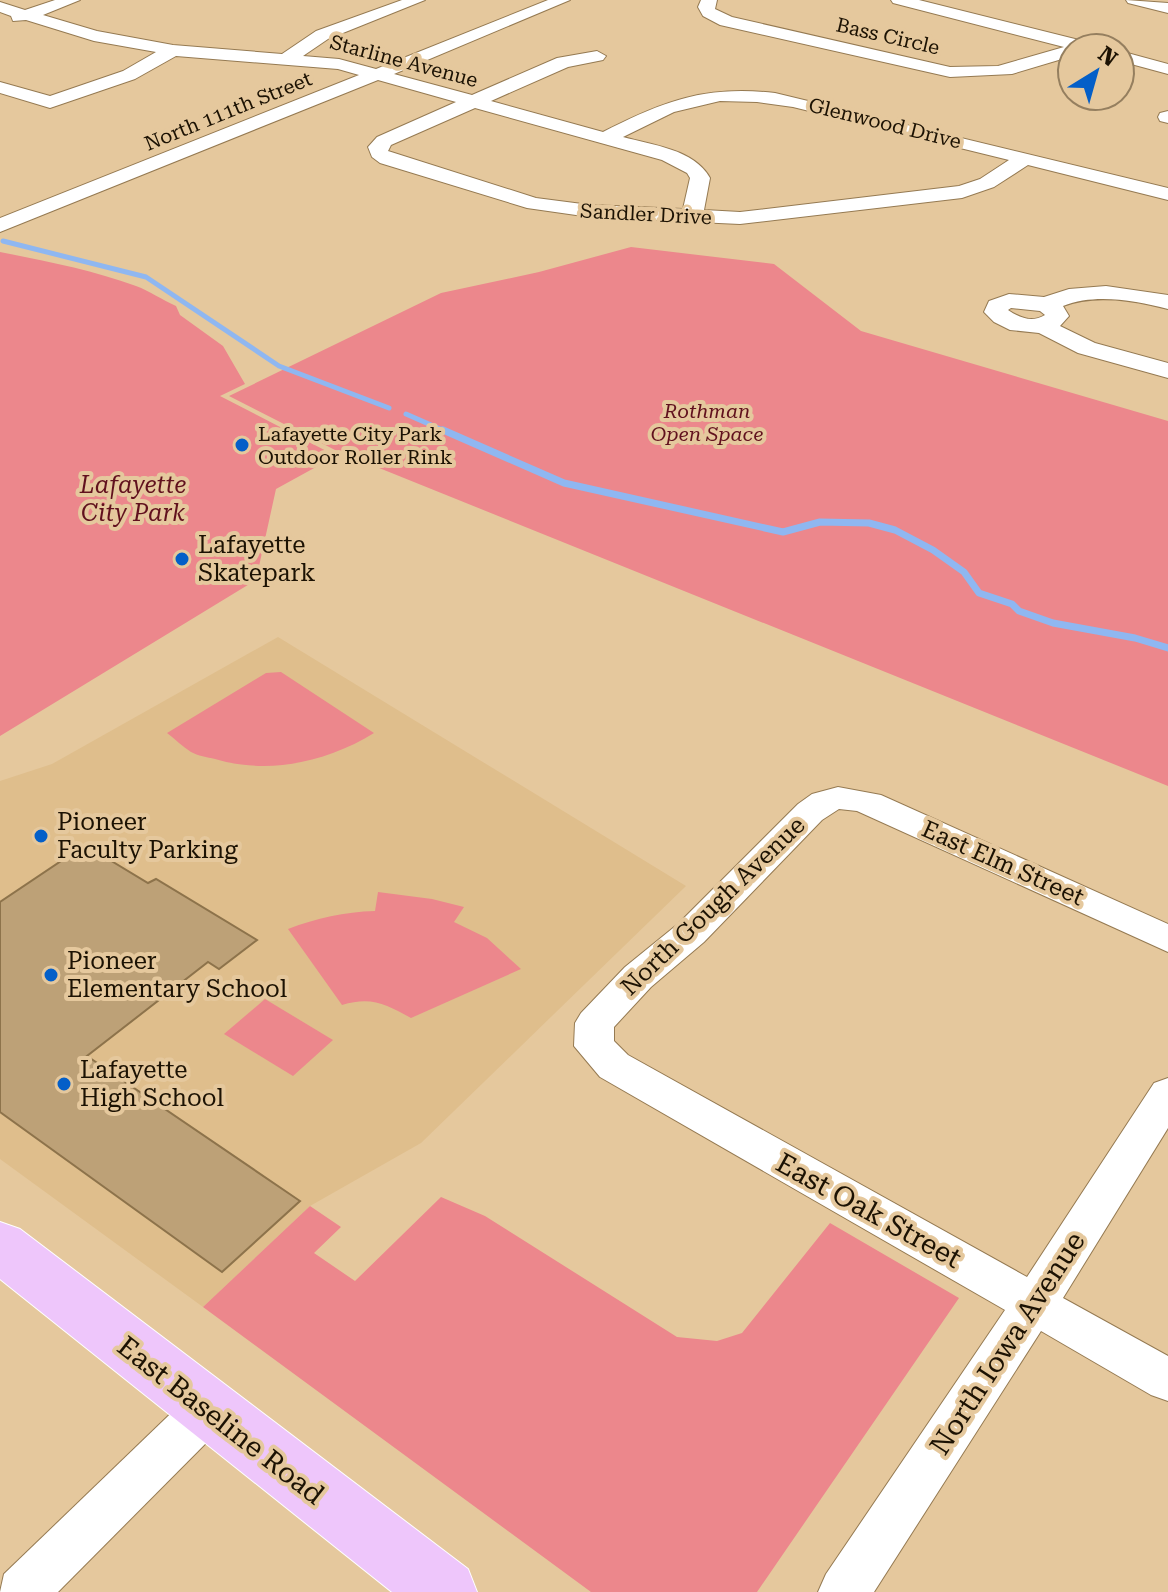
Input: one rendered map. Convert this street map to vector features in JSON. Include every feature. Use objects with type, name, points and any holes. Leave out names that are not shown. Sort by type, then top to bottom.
[{"type":"main road","name":"East Baseline Road","points":[[0,1246],[444,1592]]},
{"type":"street","points":[[0,23],[72,0]]},
{"type":"street","points":[[286,59],[322,35],[417,0]]},
{"type":"street","name":"North 111th Street","points":[[0,226],[562,0]]},
{"type":"street","name":"Bass Circle","points":[[709,0],[706,7],[709,12],[726,21],[950,72],[1013,71],[1056,56]]},
{"type":"street","points":[[899,0],[1056,42]]},
{"type":"street","points":[[1134,0],[1168,8]]},
{"type":"street","name":"Starline Avenue","points":[[0,7],[94,36],[173,50],[339,64],[669,156],[695,169],[700,178],[692,216]]},
{"type":"street","points":[[0,87],[50,102],[129,75],[173,50]]},
{"type":"street","points":[[474,101],[563,62],[597,56]]},
{"type":"street","points":[[1136,60],[1168,69]]},
{"type":"street","name":"Glenwood Drive","points":[[604,139],[684,102],[742,96],[791,100],[1168,194]]},
{"type":"street","name":"Sandler Drive","points":[[474,101],[384,141],[378,147],[379,153],[387,159],[534,204],[576,210],[740,218],[962,192],[987,183],[1026,158]]},
{"type":"street","points":[[1168,302],[1128,294],[1089,294],[1044,314],[1054,334],[1088,348],[1168,371]]},
{"type":"street","name":"East Elm Street","points":[[836,796],[869,803],[1168,939]]},
{"type":"street","name":"North Gough Avenue","points":[[595,1023],[638,977],[691,933],[810,812],[822,801],[836,796]]},
{"type":"street","name":"East Oak Street","points":[[595,1023],[594,1046],[614,1066],[1168,1380]]},
{"type":"street","name":"North Iowa Avenue","points":[[844,1592],[1168,1094]]},
{"type":"street","points":[[22,1592],[207,1410]]},
{"type":"shaded area","points":[[278,637],[686,886],[421,1143],[310,1206],[203,1307],[0,1159],[0,781],[52,764]]},
{"type":"green space","name":"Rothman Open Space","points":[[631,247],[774,264],[861,331],[1168,421],[1168,786],[337,451],[229,396],[441,293],[539,272]]},
{"type":"green space","name":"Lafayette City Park","points":[[0,252],[119,280],[176,306],[180,315],[223,346],[245,384],[220,396],[336,456],[276,489],[256,580],[0,736]]},
{"type":"green space","points":[[281,672],[374,733],[337,752],[317,758],[256,766],[197,754],[167,733],[266,673]]},
{"type":"green space","points":[[378,892],[464,907],[454,922],[487,938],[521,969],[411,1018],[370,1001],[342,1005],[288,929],[331,916],[375,911]]},
{"type":"green space","points":[[265,999],[333,1040],[293,1076],[224,1034]]},
{"type":"green space","points":[[441,1197],[485,1216],[677,1337],[717,1341],[742,1333],[830,1223],[959,1298],[757,1592],[591,1592],[203,1307],[310,1206],[341,1227],[314,1253],[355,1281]]},
{"type":"building","name":"Lafayette High School","points":[[85,845],[148,883],[156,879],[257,940],[219,969],[208,962],[87,1056],[300,1201],[222,1272],[0,1112],[0,902]]},
{"type":"waterway","points":[[3,241],[146,277],[279,366],[389,408]]},
{"type":"waterway","points":[[406,414],[447,432]]},
{"type":"waterway","points":[[443,430],[564,483],[783,532],[820,522],[869,523],[895,530],[933,550],[964,572],[979,593],[1012,604],[1019,611],[1053,623],[1135,638],[1168,648]]},
{"type":"place","name":"Lafayette City Park Outdoor Roller Rink","points":[[242,445]]},
{"type":"place","name":"Lafayette Skatepark","points":[[182,559]]},
{"type":"place","name":"Pioneer Faculty Parking","points":[[41,836]]},
{"type":"place","name":"Pioneer Elementary School","points":[[51,975]]},
{"type":"place","name":"Lafayette High School","points":[[64,1084]]}]
